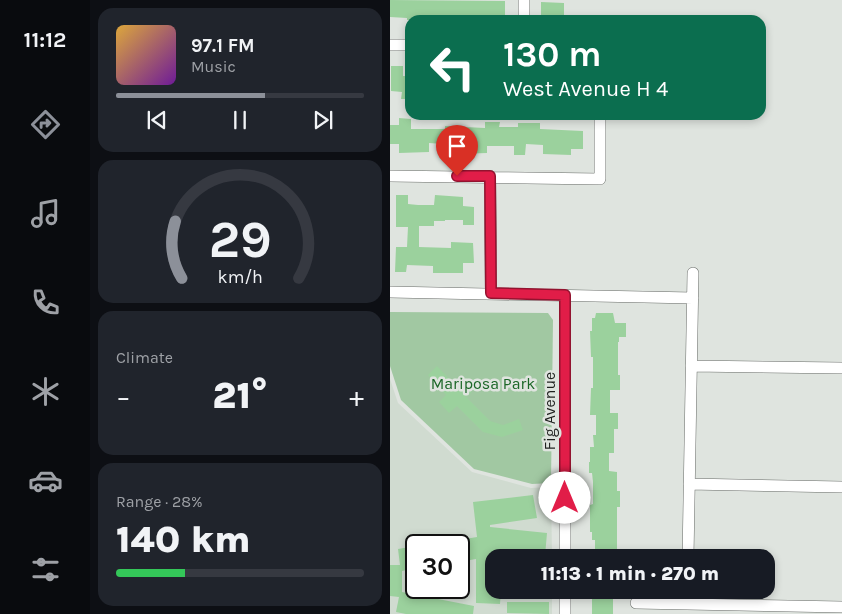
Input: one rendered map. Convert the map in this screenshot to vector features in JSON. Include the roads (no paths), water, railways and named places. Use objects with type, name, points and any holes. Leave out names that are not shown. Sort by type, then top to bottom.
[{"type":"street","points":[[524,0],[524,15]]},
{"type":"street","points":[[390,45],[405,45]]},
{"type":"street","points":[[390,176],[600,179],[600,120]]},
{"type":"street","points":[[490,176],[491,293]]},
{"type":"street","points":[[688,549],[693,274]]},
{"type":"street","points":[[390,292],[693,298]]},
{"type":"street","name":"Fig Avenue","points":[[565,295],[565,549]]},
{"type":"street","points":[[691,366],[842,368]]},
{"type":"street","points":[[689,484],[842,487]]},
{"type":"street","points":[[565,599],[565,614]]},
{"type":"street","points":[[636,603],[842,607]]},
{"type":"park label","name":"Mariposa Park","points":[[483,383]]}]
